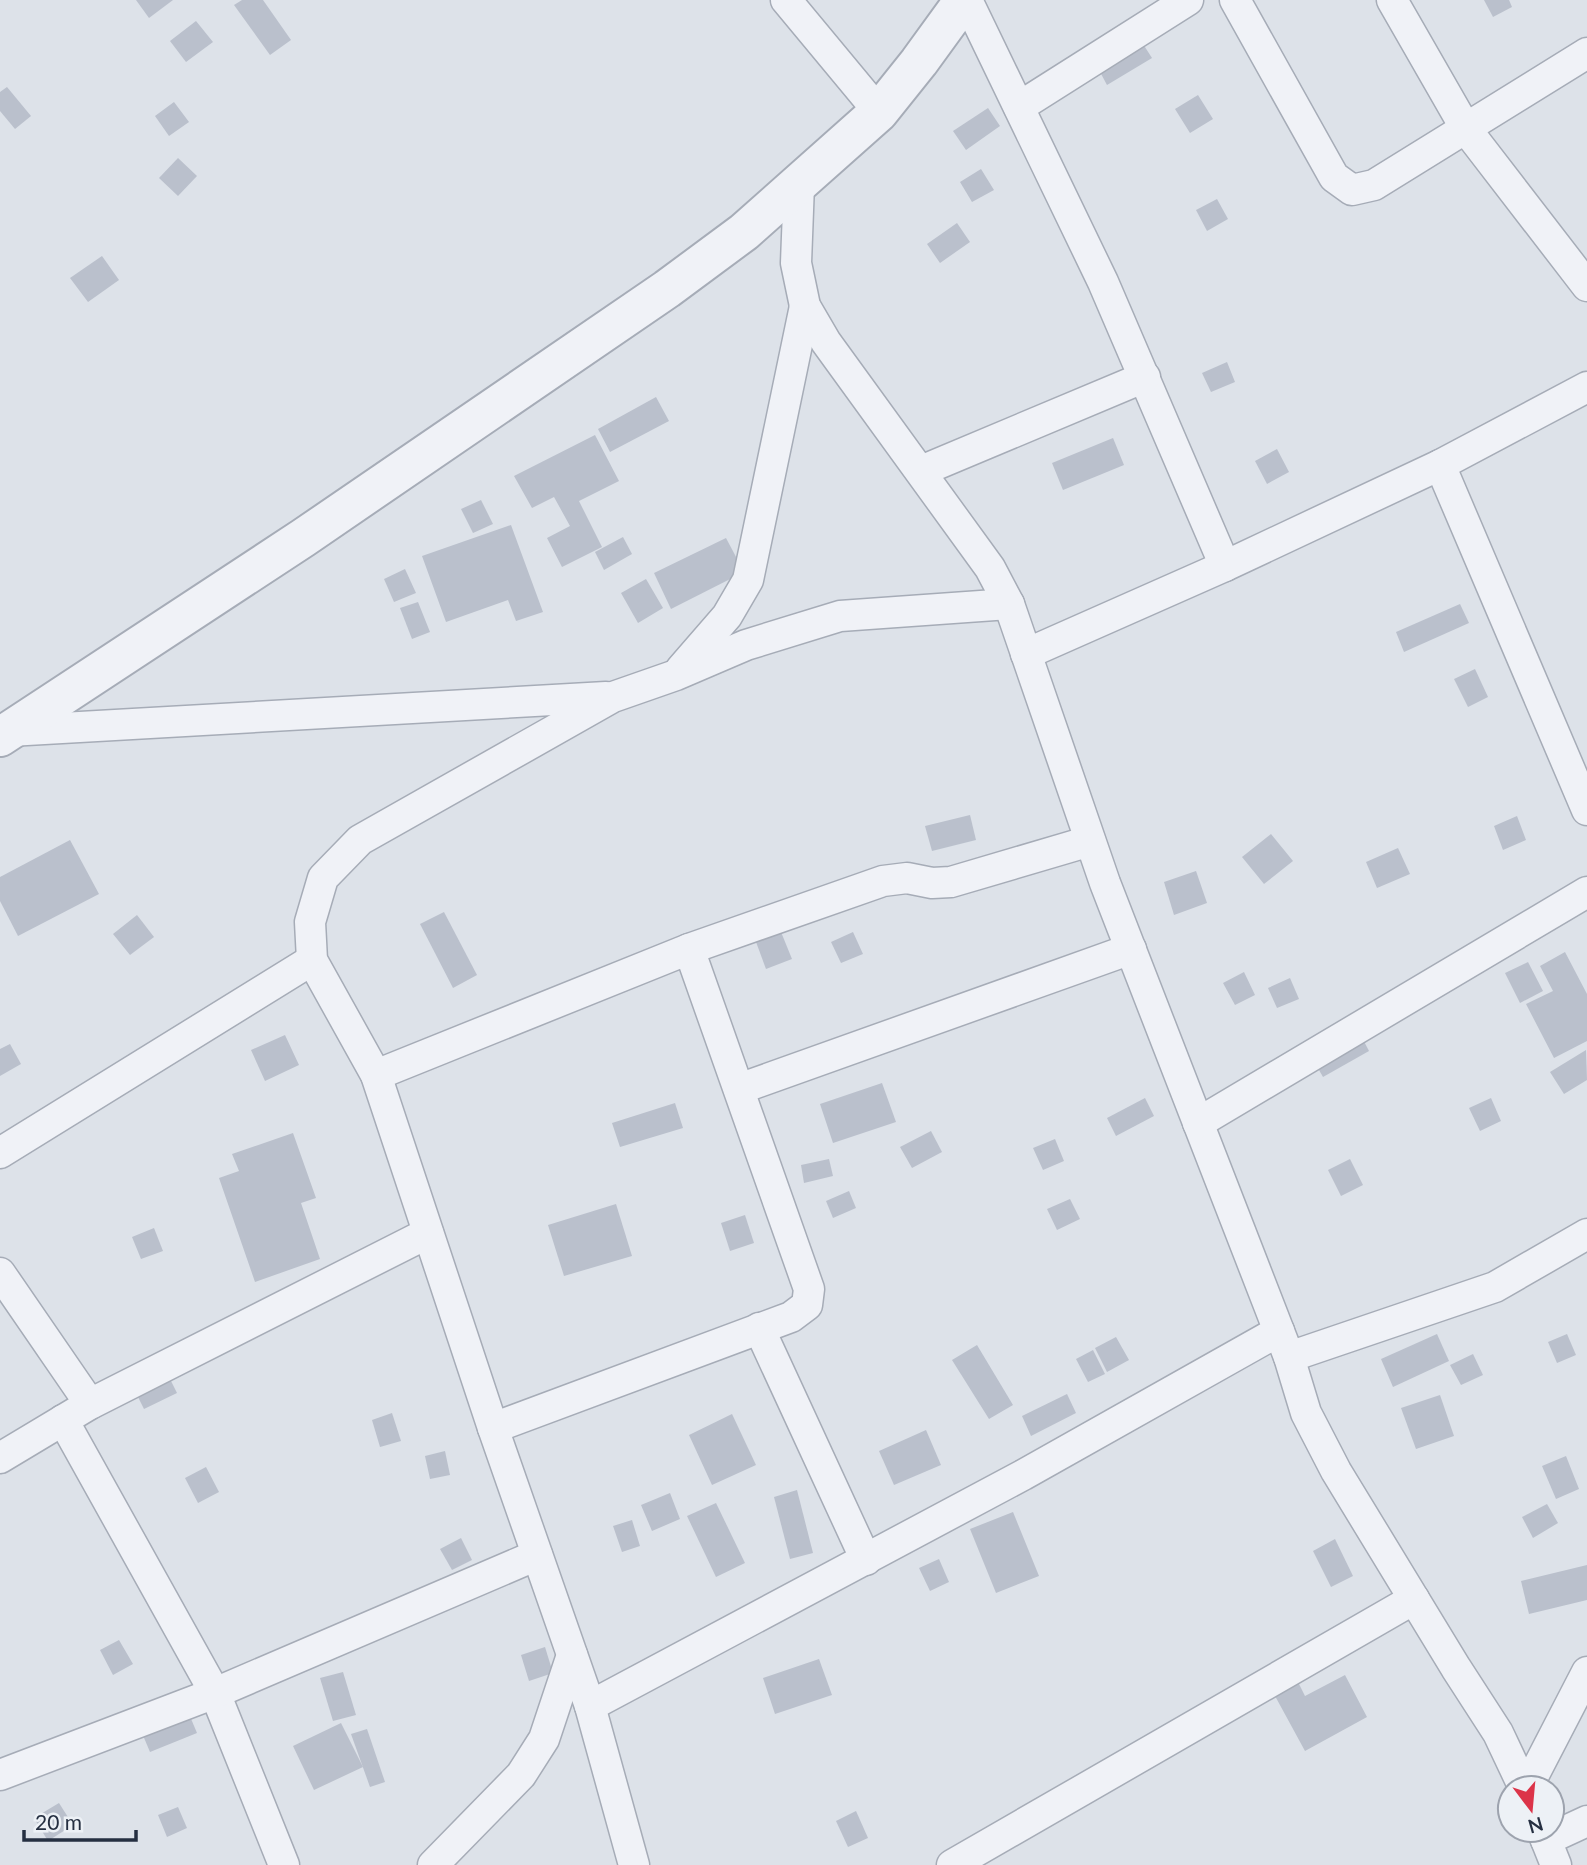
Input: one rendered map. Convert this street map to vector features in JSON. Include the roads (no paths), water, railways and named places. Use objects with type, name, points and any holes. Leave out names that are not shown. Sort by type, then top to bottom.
[{"type":"street","points":[[786,0],[879,112]]},
{"type":"street","points":[[5,734],[303,538],[655,297],[744,232],[879,112],[966,0],[1103,282],[1225,566]]},
{"type":"street","points":[[1019,107],[1188,0]]},
{"type":"street","points":[[1235,0],[1334,177],[1352,190],[1374,185],[1587,53]]},
{"type":"street","points":[[1392,0],[1466,129],[1587,286]]},
{"type":"street","points":[[800,184],[796,263],[805,306],[827,342],[990,568],[1009,604],[1090,841],[1284,1344],[1306,1413],[1336,1471],[1498,1733],[1519,1774]]},
{"type":"street","points":[[676,675],[727,617],[748,580],[805,306]]},
{"type":"street","points":[[921,471],[1144,377]]},
{"type":"street","points":[[1026,653],[1225,566],[1440,465],[1587,387]]},
{"type":"street","points":[[1440,465],[1587,810]]},
{"type":"street","points":[[634,1865],[590,1706],[492,1428],[376,1075],[312,960],[310,922],[323,878],[360,840],[613,696],[676,675],[746,645],[840,616],[1009,604]]},
{"type":"street","points":[[5,734],[613,696]]},
{"type":"street","points":[[376,1075],[689,949],[883,881],[907,878],[932,883],[951,883],[1090,841]]},
{"type":"street","points":[[1198,1123],[1587,892]]},
{"type":"street","points":[[739,1089],[1131,948]]},
{"type":"street","points":[[492,1428],[791,1317],[807,1305],[808,1289],[689,949]]},
{"type":"street","points":[[0,1153],[312,960]]},
{"type":"street","points":[[0,1458],[90,1404],[428,1233]]},
{"type":"street","points":[[590,1706],[1284,1344],[1495,1287],[1587,1234]]},
{"type":"street","points":[[0,1273],[90,1404]]},
{"type":"street","points":[[758,1328],[866,1560]]},
{"type":"street","points":[[64,1420],[215,1693],[284,1865]]},
{"type":"street","points":[[0,1775],[215,1693],[537,1555]]},
{"type":"street","points":[[952,1865],[1414,1599]]},
{"type":"street","points":[[433,1865],[521,1775],[544,1740],[572,1656]]},
{"type":"street","points":[[1533,1774],[1587,1672]]},
{"type":"street","points":[[1548,1845],[1587,1821]]}]
